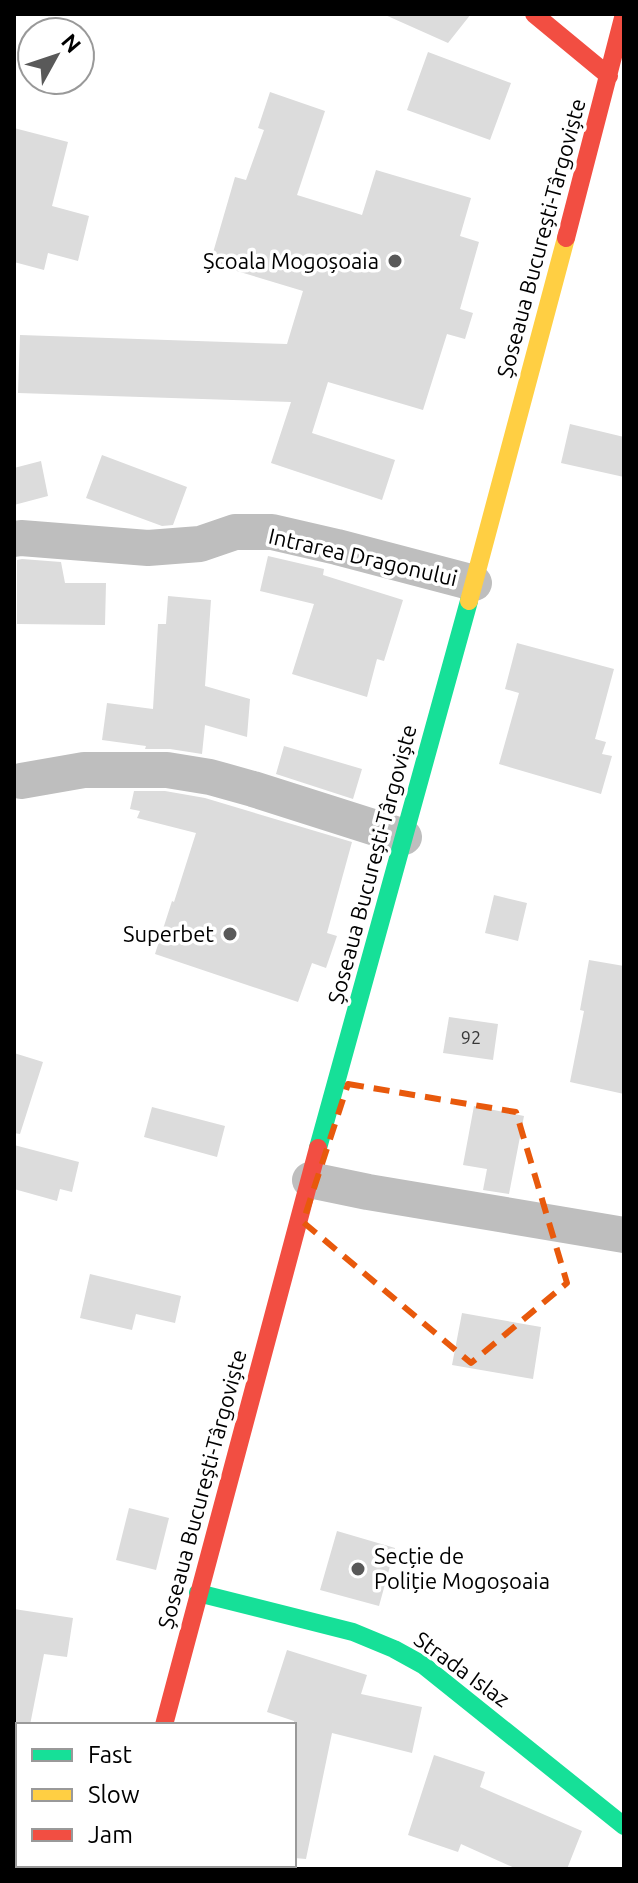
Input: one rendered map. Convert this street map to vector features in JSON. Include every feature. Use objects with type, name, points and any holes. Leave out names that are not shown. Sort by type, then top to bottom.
[{"type":"main road","points":[[534,14],[609,76]]},
{"type":"main road","name":"Șoseaua București-Târgoviște","points":[[165,1723],[474,583],[611,120],[609,76],[624,14]]},
{"type":"main road","name":"Strada Islaz","points":[[198,1593],[353,1632],[394,1649],[423,1665],[624,1826]]},
{"type":"street","name":"Intrarea Dragonului","points":[[14,539],[148,548],[200,544],[235,532],[272,532],[474,583]]},
{"type":"street","points":[[21,781],[84,770],[167,770],[210,777],[253,789],[404,837]]},
{"type":"street","points":[[310,1180],[624,1235]]},
{"type":"highlighted area","points":[[348,1084],[516,1112],[567,1283],[471,1363],[303,1222]]},
{"type":"building","points":[[383,14],[471,14],[448,43]]},
{"type":"building","points":[[428,52],[511,83],[490,140],[407,110]]},
{"type":"building","points":[[270,92],[325,111],[297,195],[362,215],[376,170],[471,198],[460,236],[479,242],[460,309],[473,313],[465,339],[447,334],[423,410],[328,382],[312,433],[395,460],[382,500],[271,463],[291,402],[18,393],[20,335],[287,344],[303,291],[210,263],[235,177],[246,180],[264,130],[258,128]]},
{"type":"building","points":[[14,128],[68,142],[52,206],[89,216],[78,261],[48,253],[44,270],[14,262]]},
{"type":"building","points":[[570,424],[624,437],[624,477],[561,463]]},
{"type":"building","points":[[102,455],[187,487],[173,525],[162,526],[86,498]]},
{"type":"building","points":[[41,461],[48,496],[14,505],[14,468]]},
{"type":"building","points":[[268,556],[324,569],[323,575],[403,600],[384,661],[377,659],[367,697],[292,674],[314,604],[260,591]]},
{"type":"building","points":[[17,560],[61,562],[65,583],[106,583],[105,625],[17,624]]},
{"type":"building","points":[[168,596],[211,600],[205,686],[250,699],[247,737],[205,725],[202,754],[145,749],[146,746],[102,740],[107,703],[153,709],[158,624],[166,624]]},
{"type":"building","points":[[517,643],[614,669],[595,739],[606,742],[602,754],[612,756],[601,794],[499,764],[519,693],[505,689]]},
{"type":"building","points":[[284,746],[362,769],[353,799],[276,774]]},
{"type":"building","points":[[134,791],[165,791],[205,798],[352,842],[327,933],[337,936],[326,968],[312,963],[298,1002],[155,954],[196,833],[137,818],[140,811],[130,809]]},
{"type":"building","points":[[494,895],[527,903],[518,941],[485,933]]},
{"type":"building","points":[[589,960],[624,966],[624,1094],[570,1082],[584,1011],[580,1010]]},
{"type":"building","points":[[449,1017],[498,1024],[493,1060],[443,1053]]},
{"type":"building","points":[[14,1053],[43,1062],[20,1134],[14,1133]]},
{"type":"building","points":[[474,1106],[524,1116],[509,1194],[483,1190],[487,1169],[463,1165]]},
{"type":"building","points":[[152,1107],[225,1126],[217,1157],[144,1137]]},
{"type":"building","points":[[14,1145],[79,1162],[72,1192],[60,1189],[57,1201],[14,1189]]},
{"type":"building","points":[[90,1274],[181,1296],[175,1323],[136,1314],[132,1330],[80,1318]]},
{"type":"building","points":[[462,1313],[541,1327],[533,1379],[452,1365]]},
{"type":"building","points":[[129,1508],[169,1518],[156,1570],[116,1560]]},
{"type":"building","name":"Secție de Poliție Mogoșoaia","points":[[337,1531],[395,1548],[379,1606],[320,1590]]},
{"type":"building","points":[[14,1609],[73,1618],[67,1657],[44,1654],[30,1723],[16,1723],[14,1738]]},
{"type":"building","points":[[287,1650],[367,1675],[361,1694],[422,1707],[412,1753],[332,1733],[306,1859],[296,1858],[296,1723],[267,1712]]},
{"type":"building","points":[[434,1755],[485,1772],[480,1787],[582,1831],[567,1869],[517,1869],[461,1844],[458,1852],[408,1835]]},
{"type":"traffic: fast","points":[[318,1148],[469,601]]},
{"type":"traffic: fast","points":[[198,1593],[353,1632],[394,1649],[423,1665],[624,1826]]},
{"type":"traffic: slow","points":[[469,601],[566,238]]},
{"type":"traffic: jam","points":[[534,14],[609,76]]},
{"type":"traffic: jam","points":[[566,238],[624,14]]},
{"type":"traffic: jam","points":[[165,1723],[318,1148]]},
{"type":"place","name":"Școala Mogoșoaia","points":[[395,261]]},
{"type":"place","name":"Superbet","points":[[230,934]]},
{"type":"place","name":"Secție de Poliție Mogoșoaia","points":[[358,1569]]}]
